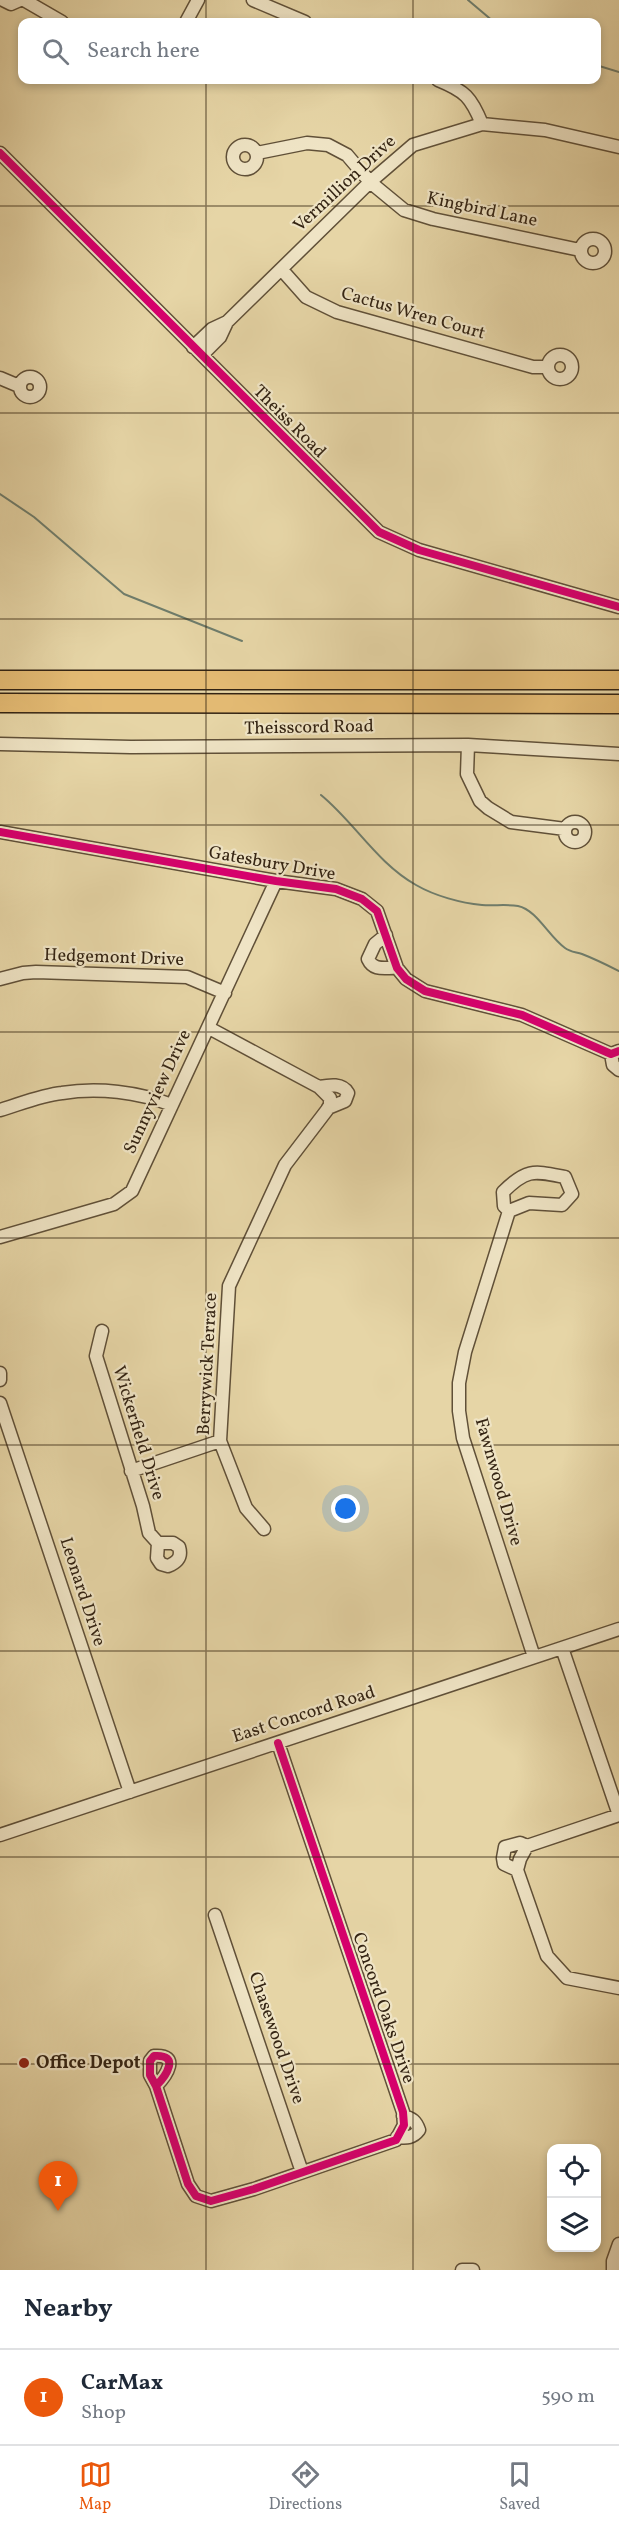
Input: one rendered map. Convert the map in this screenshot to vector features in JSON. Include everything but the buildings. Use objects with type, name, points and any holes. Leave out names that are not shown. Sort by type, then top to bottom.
[{"type":"highway","points":[[0,670],[45,680]]},
{"type":"highway","points":[[0,680],[619,680]]},
{"type":"highway","points":[[0,704],[619,704]]},
{"type":"highway","points":[[0,715],[70,704]]},
{"type":"street","points":[[3,0],[11,4],[22,0],[55,18]]},
{"type":"street","points":[[188,18],[198,0]]},
{"type":"street","points":[[253,0],[296,18]]},
{"type":"street","points":[[448,84],[460,89],[473,102],[482,124]]},
{"type":"street","name":"Vermillion Drive","points":[[198,351],[212,329],[227,322],[370,182],[413,145],[482,124],[545,130],[619,147]]},
{"type":"street","name":"Kingbird Lane","points":[[257,153],[307,143],[328,145],[347,155],[370,182],[404,210],[433,219],[580,250]]},
{"type":"street","name":"Theiss Road","points":[[0,153],[379,532],[419,550],[619,607]]},
{"type":"street","name":"Cactus Wren Court","points":[[282,270],[306,297],[337,312],[533,367],[547,367]]},
{"type":"street","points":[[0,378],[19,386]]},
{"type":"street","name":"Theisscord Road","points":[[0,744],[131,747],[468,745],[619,754]]},
{"type":"street","points":[[468,745],[467,774],[480,801],[488,808],[511,822],[565,829]]},
{"type":"street","name":"Gatesbury Drive","points":[[0,832],[276,881],[336,889],[362,899],[377,912],[397,968]]},
{"type":"street","name":"Sunnyview Drive","points":[[0,1237],[114,1204],[132,1191],[276,881]]},
{"type":"street","points":[[386,935],[375,944],[368,960],[370,964],[378,968],[397,968],[406,979],[425,991],[522,1015],[615,1052],[613,1065],[619,1070]]},
{"type":"street","name":"Hedgemont Drive","points":[[0,979],[36,972],[177,976],[187,977],[225,993]]},
{"type":"street","name":"Berrywick Terrace","points":[[209,1028],[320,1087],[336,1085],[345,1088],[348,1094],[345,1101],[328,1108],[285,1165],[229,1286],[220,1441],[246,1508],[264,1529]]},
{"type":"street","points":[[320,1087],[330,1098],[328,1108]]},
{"type":"street","points":[[0,1110],[62,1093],[103,1091],[150,1096],[172,1105]]},
{"type":"street","name":"Fawnwood Drive","points":[[535,1171],[566,1177],[572,1194],[562,1206],[529,1203],[509,1211],[504,1206],[503,1192],[515,1180],[535,1171]]},
{"type":"street","name":"Fawnwood Drive","points":[[509,1211],[465,1352],[459,1383],[459,1411],[463,1437],[473,1471],[534,1657]]},
{"type":"street","name":"Wickerfield Drive","points":[[102,1331],[96,1356],[143,1506],[148,1533],[158,1543]]},
{"type":"street","points":[[0,1373],[0,1380]]},
{"type":"street","name":"Leonard Drive","points":[[0,1403],[130,1792]]},
{"type":"street","points":[[131,1471],[220,1441]]},
{"type":"street","name":"East Concord Road","points":[[0,1835],[619,1629]]},
{"type":"street","points":[[517,1870],[504,1864],[502,1858],[505,1847],[520,1843],[527,1846],[619,1815],[562,1648]]},
{"type":"street","name":"Concord Oaks Drive","points":[[156,2086],[188,2184],[196,2196],[211,2200],[254,2189],[396,2140],[404,2126],[403,2116],[278,1743]]},
{"type":"street","points":[[527,1846],[517,1870],[547,1956],[567,1978],[619,1988]]},
{"type":"street","name":"Chasewood Drive","points":[[215,1915],[302,2172]]},
{"type":"street","points":[[614,2270],[613,2261],[619,2244]]},
{"type":"street","points":[[462,2270],[473,2270]]},
{"type":"waterway","points":[[468,0],[489,18]]},
{"type":"waterway","points":[[601,67],[619,72]]},
{"type":"waterway","points":[[0,494],[34,517],[124,594],[242,641]]},
{"type":"waterway","points":[[321,795],[389,866],[416,885],[440,896],[466,903],[518,906],[537,918],[567,949],[619,971]]},
{"type":"cycle path","points":[[0,153],[379,532],[419,550],[619,607]]},
{"type":"cycle path","points":[[0,832],[276,881],[336,889],[362,899],[377,911],[397,968],[406,979],[425,991],[522,1015],[611,1054],[619,1051]]},
{"type":"cycle path","points":[[156,2086],[150,2075],[150,2061],[154,2056],[162,2056],[167,2058],[169,2066],[164,2077],[156,2086],[188,2184],[196,2196],[211,2201],[254,2189],[396,2140],[404,2125],[403,2112],[278,1743]]},
{"type":"place","name":"Office Depot","points":[[24,2063]]},
{"type":"place","name":"CarMax","points":[[58,2211]]}]
